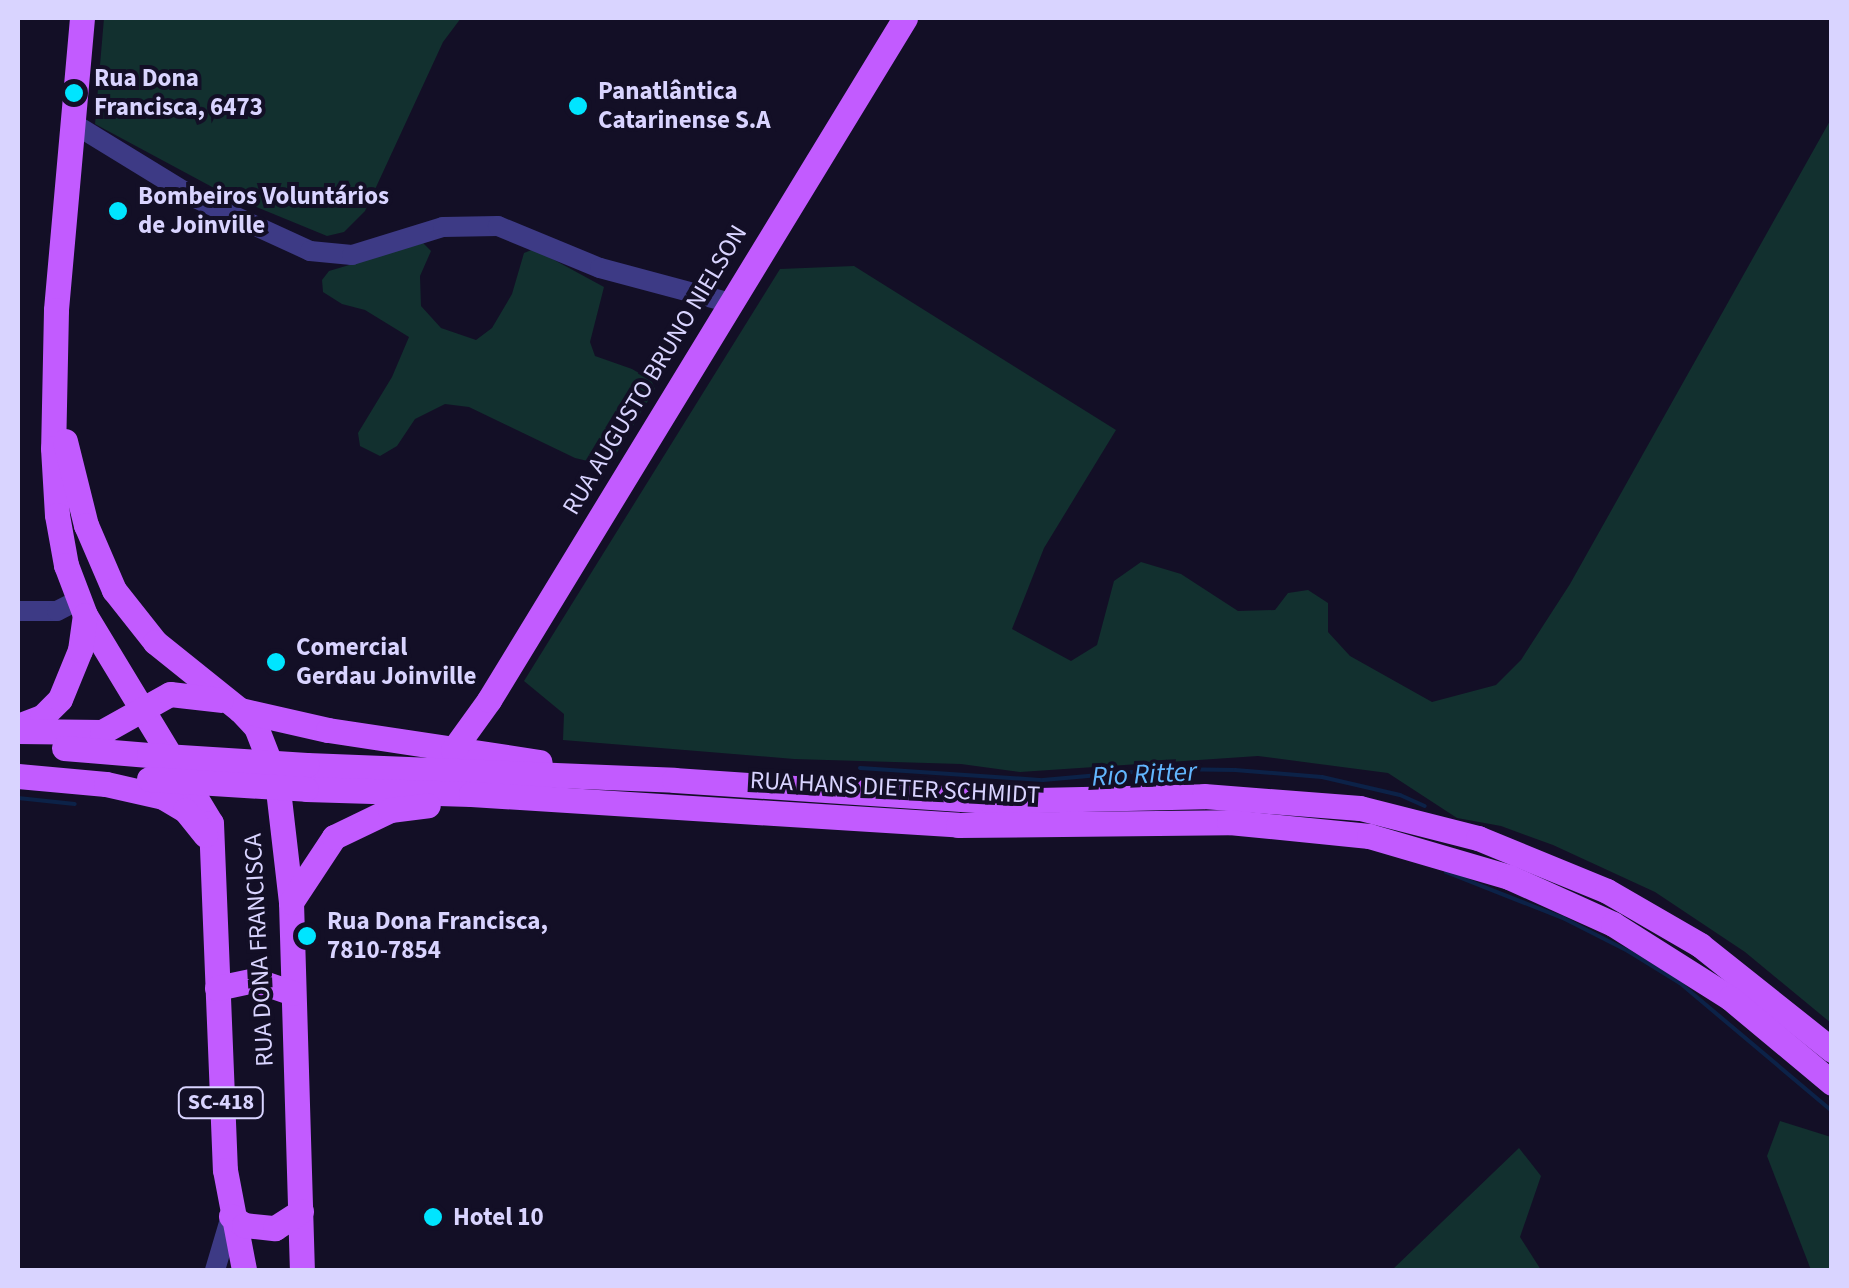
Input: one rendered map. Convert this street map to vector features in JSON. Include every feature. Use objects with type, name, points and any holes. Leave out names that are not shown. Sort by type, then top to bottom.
[{"type":"main road","name":"RUA DONA FRANCISCA","points":[[82,18],[56,310],[53,448],[57,515],[82,608],[211,822],[224,1170],[244,1270]]},
{"type":"main road","name":"RUA AUGUSTO BRUNO NIELSON","points":[[453,750],[490,700],[905,18]]},
{"type":"main road","name":"RUA DONA FRANCISCA","points":[[56,402],[86,524],[114,590],[155,642],[235,706],[268,750],[277,781],[291,902],[302,1270]]},
{"type":"main road","points":[[18,729],[42,717],[60,699],[80,650],[82,608],[96,590],[114,590]]},
{"type":"main road","points":[[18,729],[102,732],[144,712],[170,694],[235,706],[266,719],[506,758],[672,793]]},
{"type":"main road","points":[[490,700],[491,737],[506,758]]},
{"type":"main road","points":[[18,744],[149,767]]},
{"type":"main road","points":[[18,767],[149,767]]},
{"type":"main road","name":"RUA HANS DIETER SCHMIDT","points":[[149,767],[672,793],[990,801],[1253,798],[1321,802],[1399,816],[1521,853],[1607,891],[1700,946],[1832,1050]]},
{"type":"main road","points":[[18,776],[106,784],[163,797],[202,827],[215,853]]},
{"type":"main road","points":[[291,902],[334,837],[390,810],[416,805],[672,793]]},
{"type":"main road","name":"RUA HANS DIETER SCHMIDT","points":[[672,793],[987,826],[1260,824],[1333,830],[1400,843],[1509,877],[1613,924],[1730,998],[1832,1082]]},
{"type":"main road","points":[[217,988],[256,980],[293,993]]},
{"type":"main road","points":[[231,1216],[244,1225],[275,1228],[301,1211]]},
{"type":"street","points":[[71,122],[195,198],[310,252],[352,254],[443,227],[498,226],[600,268],[731,303]]},
{"type":"street","points":[[18,610],[82,608]]},
{"type":"street","points":[[214,1270],[231,1216]]},
{"type":"green space","points":[[104,18],[461,18],[443,42],[365,211],[344,232],[327,236],[227,195],[95,124]]},
{"type":"green space","points":[[1831,119],[1831,1023],[1745,952],[1655,892],[1553,845],[1501,826],[1457,818],[1388,773],[1258,756],[1020,772],[961,764],[794,759],[563,740],[564,714],[524,681],[780,269],[854,266],[1116,430],[1044,548],[1012,629],[1071,661],[1097,645],[1114,581],[1141,562],[1181,574],[1238,611],[1275,610],[1288,593],[1308,590],[1328,603],[1328,632],[1350,656],[1432,702],[1496,685],[1521,660],[1570,584]]},
{"type":"green space","points":[[423,243],[431,251],[420,276],[421,306],[441,328],[476,340],[492,328],[512,294],[524,253],[534,249],[604,287],[590,342],[595,356],[632,369],[651,380],[655,389],[609,466],[575,458],[469,407],[445,404],[415,419],[397,446],[380,456],[360,446],[358,433],[392,377],[409,337],[365,310],[342,304],[323,292],[322,280],[329,271]]},
{"type":"green space","points":[[1780,1121],[1831,1137],[1831,1270],[1811,1270],[1767,1156]]},
{"type":"green space","points":[[1519,1148],[1541,1176],[1520,1237],[1541,1270],[1392,1270]]},
{"type":"waterway","name":"Rio Ritter","points":[[860,768],[1043,780],[1167,769],[1235,770],[1322,777],[1400,795],[1425,806]]},
{"type":"waterway","name":"Rio Ritter","points":[[18,798],[75,804]]},
{"type":"waterway","name":"Rio Ritter","points":[[1446,872],[1563,918],[1680,983],[1832,1111]]},
{"type":"place","name":"Rua Dona Francisca, 6473","points":[[74,93]]},
{"type":"place","name":"Panatlântica Catarinense S.A","points":[[578,106]]},
{"type":"place","name":"Bombeiros Voluntários de Joinville","points":[[118,211]]},
{"type":"place","name":"Comercial Gerdau Joinville","points":[[276,662]]},
{"type":"place","name":"Rua Dona Francisca, 7810-7854","points":[[307,936]]},
{"type":"place","name":"Hotel 10","points":[[433,1217]]}]
